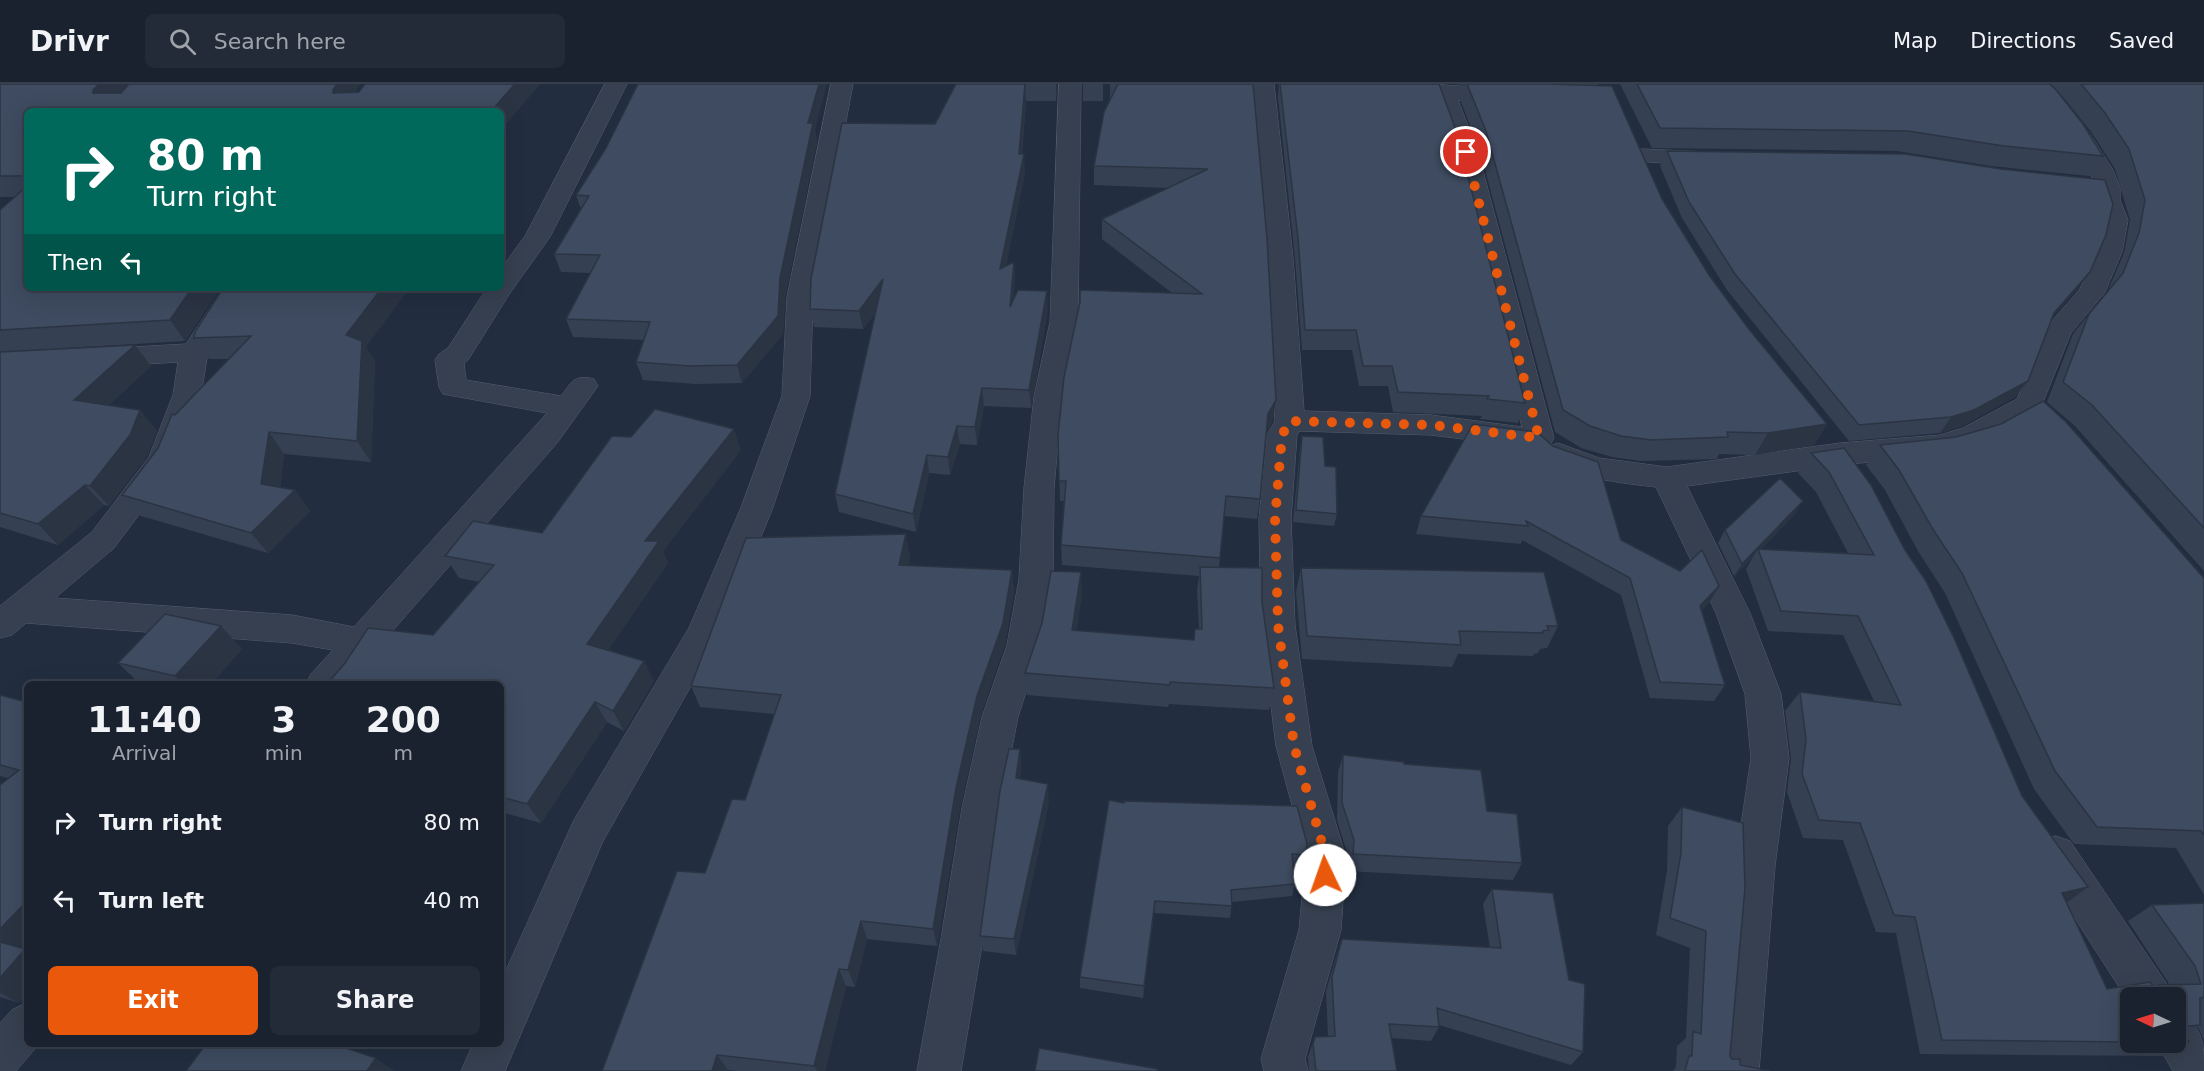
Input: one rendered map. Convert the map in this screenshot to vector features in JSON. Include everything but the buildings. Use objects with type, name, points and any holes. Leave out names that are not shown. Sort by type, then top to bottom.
[{"type":"street","points":[[504,284],[537,237],[616,84]]},
{"type":"street","points":[[504,1023],[588,832],[704,633],[756,510],[796,396],[800,297],[842,84]]},
{"type":"street","points":[[939,1071],[962,939],[981,808],[1000,717],[1024,645],[1036,579],[1039,488],[1048,397],[1064,322],[1070,84]]},
{"type":"street","points":[[1290,421],[1431,425],[1539,438],[1558,454],[1595,468],[1667,478],[1785,464],[1840,454],[1940,445],[1974,435],[2029,405],[2058,330],[2092,292],[2109,252],[2116,220],[2108,200],[2097,187],[2101,170],[2082,139],[2054,104],[2032,84]]},
{"type":"street","points":[[1264,86],[1280,258],[1290,421],[1282,435],[1275,519],[1278,625],[1294,746],[1326,857],[1320,930],[1283,1059],[1286,1071]]},
{"type":"street","points":[[1443,89],[1466,152],[1539,438]]},
{"type":"street","points":[[1377,91],[1443,89],[1525,96]]},
{"type":"street","points":[[1629,127],[1655,188]]},
{"type":"street","points":[[1642,156],[1730,159]]},
{"type":"street","points":[[10,617],[103,540],[162,459],[187,395],[194,352],[235,291]]},
{"type":"street","points":[[327,681],[546,436],[576,396],[453,387],[449,360],[458,354],[499,291]]},
{"type":"street","points":[[68,359],[194,352]]},
{"type":"street","points":[[2029,405],[2053,427]]},
{"type":"street","points":[[1817,426],[1859,481]]},
{"type":"street","points":[[1667,478],[1733,613],[1763,694],[1770,758],[1755,866],[1737,1071]]},
{"type":"street","points":[[10,617],[292,629],[360,642]]},
{"type":"street","points":[[2038,829],[2144,987]]},
{"type":"street","points":[[0,1055],[24,1028]]},
{"type":"street","points":[[483,1071],[494,1047]]},
{"type":"street","points":[[2186,1052],[2198,1071]]},
{"type":"route","points":[[1325,875],[1326,857],[1294,746],[1278,625],[1275,519],[1282,435],[1290,421],[1431,425],[1539,438],[1466,152]]}]
